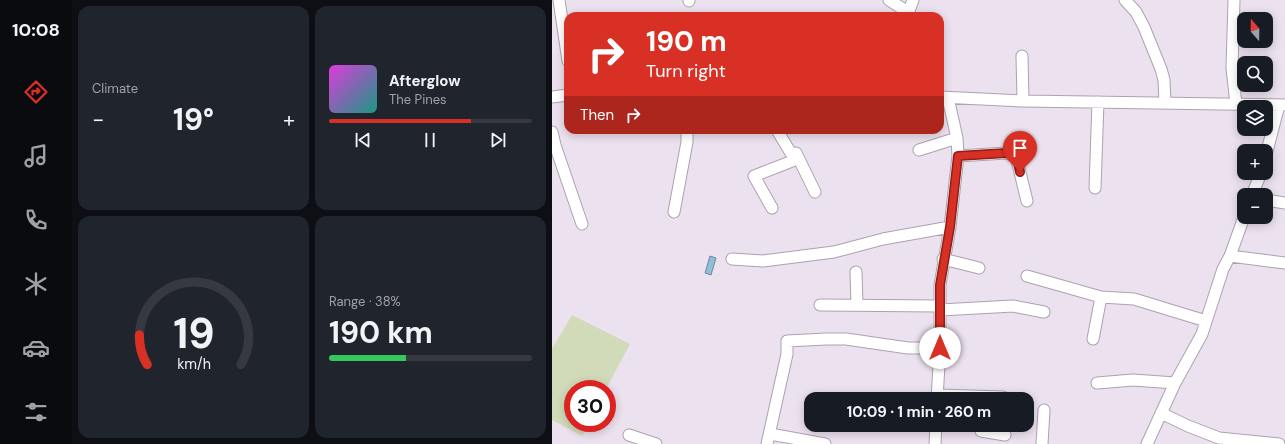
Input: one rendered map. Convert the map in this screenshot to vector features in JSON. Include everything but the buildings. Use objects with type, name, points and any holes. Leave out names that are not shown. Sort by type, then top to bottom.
[{"type":"street","points":[[559,0],[564,34]]},
{"type":"street","points":[[889,0],[904,12]]},
{"type":"street","points":[[908,12],[913,0]]},
{"type":"street","points":[[1125,0],[1136,12],[1144,27],[1161,69],[1164,80],[1165,103]]},
{"type":"street","points":[[1234,0],[1232,68],[1236,104]]},
{"type":"street","points":[[1022,56],[1023,101]]},
{"type":"street","points":[[552,97],[564,96]]},
{"type":"street","points":[[937,392],[940,348],[940,285],[943,259],[950,227],[958,156],[957,138],[944,97],[1023,101],[1282,105],[1270,144]]},
{"type":"street","points":[[1095,188],[1098,102]]},
{"type":"street","points":[[552,132],[554,145],[582,224]]},
{"type":"street","points":[[674,212],[687,142],[687,134]]},
{"type":"street","points":[[772,208],[754,176],[795,160],[779,134]]},
{"type":"street","points":[[919,150],[957,138]]},
{"type":"street","points":[[791,155],[796,153],[815,192]]},
{"type":"street","points":[[958,156],[1006,153],[1016,156],[1027,201]]},
{"type":"street","points":[[1273,201],[1285,203]]},
{"type":"street","points":[[1147,444],[1175,383],[1202,334],[1223,269],[1230,256],[1241,224]]},
{"type":"street","points":[[732,260],[763,261],[834,252],[884,239],[950,227]]},
{"type":"street","points":[[1230,256],[1285,263]]},
{"type":"street","points":[[943,259],[980,268]]},
{"type":"street","points":[[856,272],[856,304]]},
{"type":"street","points":[[1027,276],[1101,297],[1134,299],[1206,321]]},
{"type":"street","points":[[1093,339],[1101,297]]},
{"type":"street","points":[[820,305],[856,304],[940,308],[1013,306],[1044,312]]},
{"type":"street","points":[[825,444],[769,439],[787,354],[787,341],[846,339],[908,348],[940,348]]},
{"type":"street","points":[[1097,383],[1133,380],[1175,383]]},
{"type":"street","points":[[1042,444],[1044,410]]},
{"type":"street","points":[[1160,413],[1219,438],[1252,443],[1279,444]]},
{"type":"street","points":[[935,444],[936,432]]},
{"type":"street","points":[[987,432],[1005,435]]},
{"type":"street","points":[[629,435],[656,444]]},
{"type":"green space","points":[[572,315],[630,344],[611,380],[564,380],[564,426],[552,420],[552,349]]},
{"type":"green space","points":[[574,432],[584,432],[582,436]]},
{"type":"water","points":[[710,256],[716,258],[711,275],[705,273]]},
{"type":"route","points":[[940,348],[940,285],[943,259],[950,227],[958,156],[1011,154],[1016,156],[1020,172]]}]
